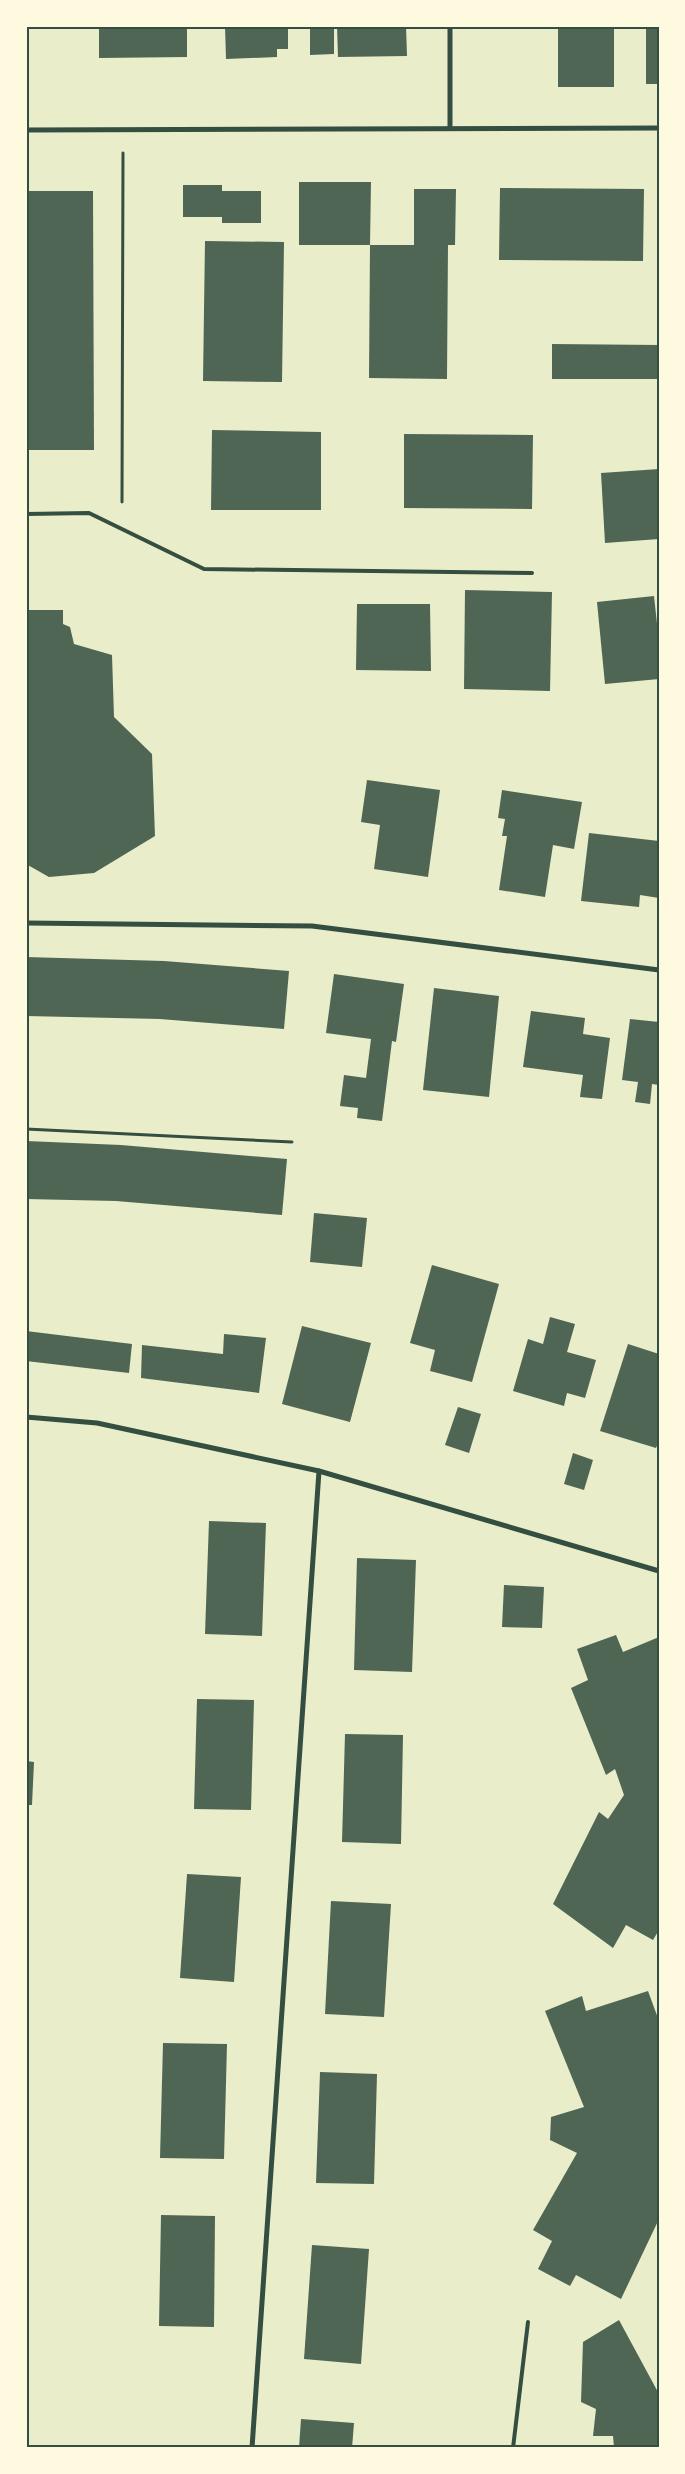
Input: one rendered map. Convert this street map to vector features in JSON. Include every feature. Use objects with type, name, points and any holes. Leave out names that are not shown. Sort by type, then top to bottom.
[{"type":"street","points":[[450,26],[450,128]]},
{"type":"street","points":[[26,130],[659,128]]},
{"type":"street","points":[[26,923],[312,926],[659,970]]},
{"type":"street","points":[[26,1417],[97,1423],[319,1471],[659,1571]]},
{"type":"street","points":[[252,2448],[319,1471]]},
{"type":"lane","points":[[26,514],[89,513],[204,569],[532,573]]},
{"type":"lane","points":[[513,2448],[528,2322]]},
{"type":"path","points":[[122,529],[123,130]]},
{"type":"path","points":[[26,1129],[292,1142]]},
{"type":"building","points":[[99,26],[187,26],[187,57],[99,58]]},
{"type":"building","points":[[225,26],[288,26],[288,49],[277,49],[277,57],[226,59]]},
{"type":"building","points":[[310,26],[334,26],[334,54],[310,55]]},
{"type":"building","points":[[337,26],[406,26],[407,56],[338,57]]},
{"type":"building","points":[[558,26],[614,26],[614,87],[558,87]]},
{"type":"building","points":[[646,26],[659,26],[659,84],[646,84]]},
{"type":"building","points":[[299,182],[371,182],[370,245],[299,245]]},
{"type":"building","points":[[183,185],[222,185],[222,191],[261,191],[261,223],[222,223],[222,217],[183,217]]},
{"type":"building","points":[[500,188],[644,189],[643,261],[499,260]]},
{"type":"building","points":[[414,189],[456,189],[455,245],[448,245],[447,379],[369,378],[370,245],[414,245]]},
{"type":"building","points":[[26,191],[93,191],[94,450],[26,450]]},
{"type":"building","points":[[205,241],[284,242],[282,382],[203,381]]},
{"type":"building","points":[[552,344],[659,345],[659,379],[552,379]]},
{"type":"building","points":[[212,430],[321,432],[321,510],[211,510]]},
{"type":"building","points":[[404,434],[533,435],[532,509],[404,508]]},
{"type":"building","points":[[659,469],[659,539],[605,543],[601,473]]},
{"type":"building","points":[[465,590],[552,592],[550,691],[464,689]]},
{"type":"building","points":[[654,596],[659,642],[659,679],[605,684],[597,602]]},
{"type":"building","points":[[357,604],[430,604],[431,671],[356,670]]},
{"type":"building","points":[[26,610],[63,610],[63,624],[70,627],[74,644],[112,655],[114,717],[152,754],[155,836],[94,873],[49,877],[26,864]]},
{"type":"building","points":[[367,780],[440,790],[428,877],[374,869],[380,825],[361,822]]},
{"type":"building","points":[[502,790],[582,802],[574,849],[553,845],[545,897],[499,890],[507,836],[502,836],[505,819],[498,818]]},
{"type":"building","points":[[589,833],[659,841],[659,898],[640,895],[639,907],[581,901]]},
{"type":"building","points":[[26,957],[164,961],[289,971],[284,1029],[160,1019],[26,1016]]},
{"type":"building","points":[[334,974],[404,984],[396,1042],[392,1041],[382,1121],[357,1118],[358,1108],[340,1106],[344,1075],[366,1078],[371,1039],[326,1033]]},
{"type":"building","points":[[434,988],[499,996],[489,1097],[423,1090]]},
{"type":"building","points":[[531,1011],[585,1018],[583,1034],[610,1038],[602,1099],[580,1097],[583,1075],[523,1067]]},
{"type":"building","points":[[630,1019],[659,1022],[659,1085],[652,1084],[650,1104],[635,1102],[638,1082],[622,1080]]},
{"type":"building","points":[[26,1141],[121,1145],[287,1159],[282,1215],[116,1201],[26,1199]]},
{"type":"building","points":[[314,1213],[367,1218],[362,1267],[310,1262]]},
{"type":"building","points":[[432,1265],[499,1284],[472,1382],[430,1371],[435,1350],[410,1343]]},
{"type":"building","points":[[550,1317],[575,1324],[567,1352],[596,1360],[585,1398],[567,1393],[564,1406],[513,1391],[528,1339],[543,1344]]},
{"type":"building","points":[[302,1326],[371,1343],[350,1422],[282,1404]]},
{"type":"building","points":[[26,1331],[132,1344],[129,1373],[26,1361]]},
{"type":"building","points":[[224,1334],[266,1338],[259,1393],[141,1378],[142,1345],[223,1354]]},
{"type":"building","points":[[628,1344],[659,1354],[659,1441],[656,1448],[600,1431]]},
{"type":"building","points":[[458,1407],[481,1414],[469,1453],[445,1445]]},
{"type":"building","points":[[573,1453],[593,1460],[584,1490],[564,1484]]},
{"type":"building","points":[[209,1521],[266,1523],[262,1636],[205,1634]]},
{"type":"building","points":[[357,1558],[416,1560],[412,1672],[354,1670]]},
{"type":"building","points":[[504,1585],[544,1587],[542,1628],[502,1627]]},
{"type":"building","points":[[616,1635],[623,1652],[659,1637],[659,1930],[653,1940],[626,1925],[613,1948],[553,1904],[599,1812],[608,1819],[624,1795],[615,1769],[606,1775],[571,1688],[588,1680],[577,1649]]},
{"type":"building","points":[[197,1699],[254,1700],[251,1810],[194,1809]]},
{"type":"building","points":[[345,1734],[403,1735],[401,1844],[342,1842]]},
{"type":"building","points":[[26,1761],[34,1762],[32,1805],[26,1805]]},
{"type":"building","points":[[187,1874],[241,1877],[234,1982],[180,1978]]},
{"type":"building","points":[[331,1901],[391,1904],[384,2017],[325,2014]]},
{"type":"building","points":[[648,1991],[659,2021],[659,2219],[621,2299],[576,2275],[570,2286],[538,2269],[552,2241],[533,2230],[577,2153],[550,2140],[551,2117],[584,2107],[545,2011],[582,1996],[586,2011]]},
{"type":"building","points":[[163,2043],[227,2044],[224,2159],[160,2158]]},
{"type":"building","points":[[320,2072],[377,2074],[374,2184],[316,2183]]},
{"type":"building","points":[[161,2215],[215,2216],[214,2327],[159,2326]]},
{"type":"building","points":[[312,2245],[369,2249],[361,2364],[304,2359]]},
{"type":"building","points":[[619,2320],[659,2394],[659,2448],[614,2448],[613,2436],[593,2436],[596,2409],[581,2402],[583,2342]]},
{"type":"building","points":[[301,2419],[354,2423],[352,2448],[299,2448]]}]
